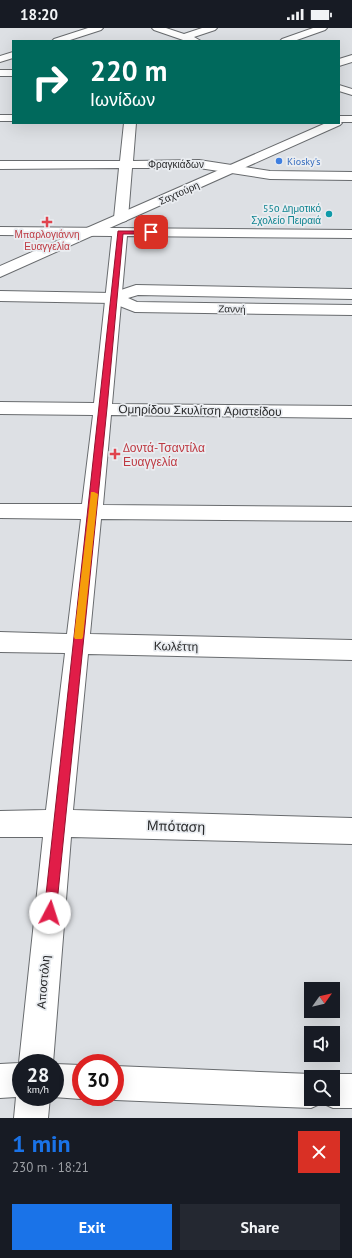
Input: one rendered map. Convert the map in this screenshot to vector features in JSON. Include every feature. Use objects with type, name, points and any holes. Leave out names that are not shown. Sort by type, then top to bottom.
[{"type":"street","points":[[60,40],[98,28]]},
{"type":"street","points":[[157,28],[193,40]]},
{"type":"street","points":[[184,37],[212,28]]},
{"type":"street","points":[[288,40],[322,28]]},
{"type":"street","points":[[0,59],[12,55]]},
{"type":"street","points":[[340,63],[352,58]]},
{"type":"street","points":[[0,73],[12,73]]},
{"type":"street","points":[[340,88],[352,92]]},
{"type":"street","points":[[0,118],[12,118]]},
{"type":"street","name":"Αποστόλη","points":[[37,1054],[58,823],[104,408],[130,124]]},
{"type":"street","name":"Σαχτούρη","points":[[121,225],[233,168],[333,124]]},
{"type":"street","name":"Φραγκιάδων","points":[[0,165],[199,164],[233,168],[270,175],[350,176]]},
{"type":"street","points":[[350,176],[352,189]]},
{"type":"street","points":[[0,272],[90,232],[121,225],[352,234]]},
{"type":"street","points":[[0,231],[90,232]]},
{"type":"street","name":"Ζαννή","points":[[0,296],[114,298],[136,290],[352,294]]},
{"type":"street","name":"Ζαννή","points":[[114,298],[135,307],[352,310]]},
{"type":"street","name":"Ομηρίδου Σκυλίτση Αριστείδου","points":[[0,408],[352,412]]},
{"type":"street","points":[[0,511],[352,514]]},
{"type":"street","name":"Κωλέττη","points":[[0,642],[352,650]]},
{"type":"street","name":"Μπόταση","points":[[0,824],[58,823],[352,831]]},
{"type":"street","points":[[0,1081],[12,1080]]},
{"type":"street","points":[[124,1083],[304,1091]]},
{"type":"street","points":[[340,1091],[352,1091]]},
{"type":"street","points":[[31,1118],[32,1106]]},
{"type":"slow traffic","points":[[78,637],[94,494]]},
{"type":"place","name":"Kiosky's","points":[[279,161]]},
{"type":"place","name":"55ο Δημοτικό Σχολείο Πειραιά","points":[[329,214]]},
{"type":"place","name":"Μπαρλογιάννη Ευαγγελία","points":[[47,222]]},
{"type":"place","name":"Δοντά-Τσαντίλα Ευαγγελία","points":[[115,454]]},
{"type":"route","points":[[50,913],[104,408],[120,232],[151,232]]}]
